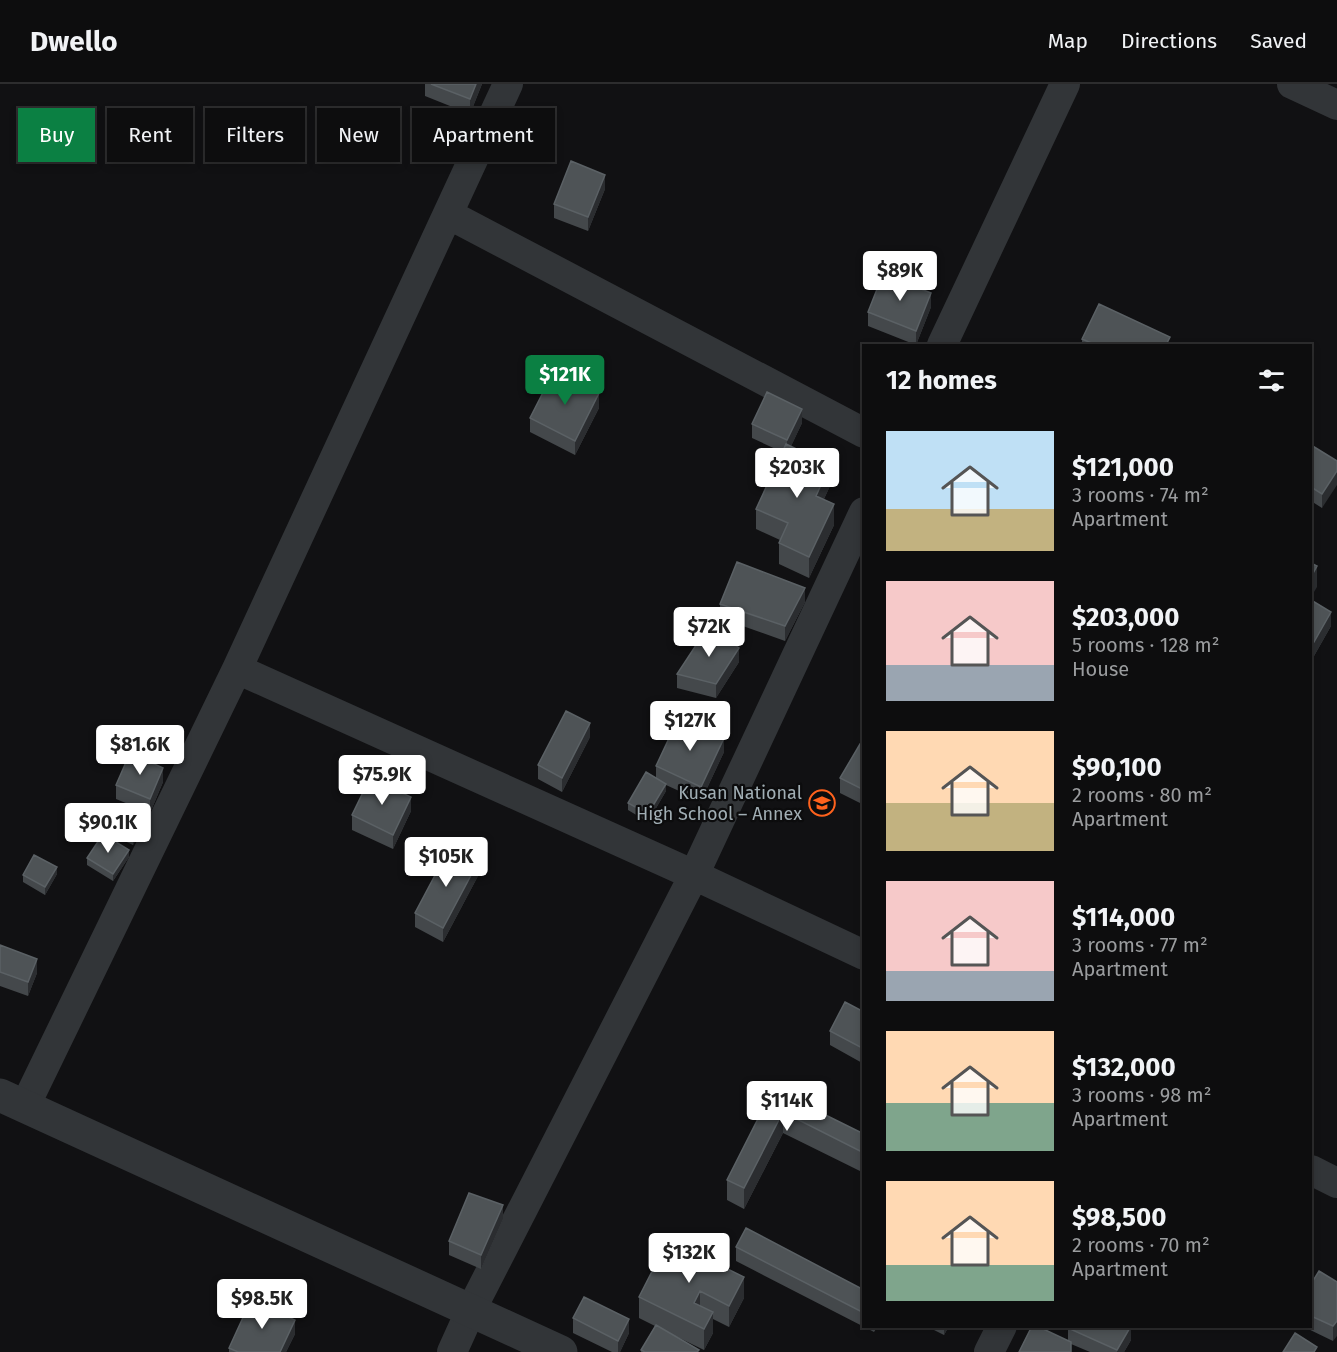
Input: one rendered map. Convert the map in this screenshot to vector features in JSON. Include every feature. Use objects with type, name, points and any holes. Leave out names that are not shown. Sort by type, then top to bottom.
[{"type":"street","points":[[508,84],[237,669],[13,1100],[561,1352]]},
{"type":"street","points":[[942,344],[1065,84]]},
{"type":"street","points":[[1292,84],[1337,105]]},
{"type":"street","points":[[448,214],[862,433]]},
{"type":"street","points":[[452,1352],[471,1310],[694,875],[862,516]]},
{"type":"street","points":[[237,669],[694,875],[862,954]]},
{"type":"street","points":[[1312,1170],[1337,1183]]},
{"type":"street","points":[[989,1352],[1001,1328]]},
{"type":"building","points":[[431,84],[476,84],[470,99]]},
{"type":"building","points":[[571,161],[605,175],[588,217],[554,204]]},
{"type":"building","points":[[883,274],[931,293],[916,331],[868,312]]},
{"type":"building","points":[[1099,304],[1170,337],[1166,344],[1094,344],[1082,339]]},
{"type":"building","points":[[554,371],[599,393],[575,441],[530,418]]},
{"type":"building","points":[[767,392],[802,409],[787,440],[752,424]]},
{"type":"building","points":[[786,444],[830,465],[816,496],[834,504],[809,557],[779,543],[788,523],[756,509]]},
{"type":"building","points":[[1312,446],[1337,461],[1337,471],[1322,494],[1312,488]]},
{"type":"building","points":[[737,562],[805,588],[785,626],[720,604]]},
{"type":"building","points":[[1312,564],[1317,566],[1312,575]]},
{"type":"building","points":[[1312,601],[1331,612],[1314,642],[1312,641]]},
{"type":"building","points":[[708,627],[739,648],[716,684],[677,674]]},
{"type":"building","points":[[566,711],[590,723],[562,778],[538,765]]},
{"type":"building","points":[[679,717],[724,738],[701,787],[656,766]]},
{"type":"building","points":[[860,744],[862,745],[862,789],[840,778]]},
{"type":"building","points":[[130,753],[163,768],[150,799],[116,785]]},
{"type":"building","points":[[646,772],[666,784],[648,814],[628,803]]},
{"type":"building","points":[[370,778],[411,797],[393,835],[352,815]]},
{"type":"building","points":[[119,807],[142,819],[133,838],[110,827]]},
{"type":"building","points":[[103,834],[129,850],[113,874],[87,858]]},
{"type":"building","points":[[450,847],[478,862],[443,928],[415,913]]},
{"type":"building","points":[[34,855],[57,867],[45,887],[23,875]]},
{"type":"building","points":[[0,945],[37,959],[28,982],[0,972]]},
{"type":"building","points":[[845,1002],[862,1011],[862,1048],[830,1031]]},
{"type":"building","points":[[773,1089],[862,1133],[862,1152],[783,1112],[744,1188],[727,1180]]},
{"type":"building","points":[[469,1193],[503,1205],[481,1255],[449,1241]]},
{"type":"building","points":[[746,1228],[862,1289],[862,1312],[736,1247]]},
{"type":"building","points":[[668,1240],[744,1277],[729,1306],[700,1291],[694,1303],[713,1312],[704,1329],[639,1297]]},
{"type":"building","points":[[1319,1271],[1337,1282],[1337,1321],[1333,1326],[1312,1316],[1312,1282]]},
{"type":"building","points":[[584,1297],[629,1319],[618,1341],[573,1318]]},
{"type":"building","points":[[251,1300],[295,1320],[280,1352],[238,1352],[229,1348]]},
{"type":"building","points":[[656,1325],[699,1350],[697,1352],[645,1352],[641,1350]]},
{"type":"building","points":[[1031,1328],[1041,1328],[1071,1342],[1071,1352],[1019,1352]]},
{"type":"building","points":[[1068,1328],[1130,1328],[1117,1350]]},
{"type":"building","points":[[1295,1333],[1317,1347],[1314,1352],[1283,1352]]},
{"type":"place","name":"Kusan National High School – Annex","points":[[822,803]]}]
